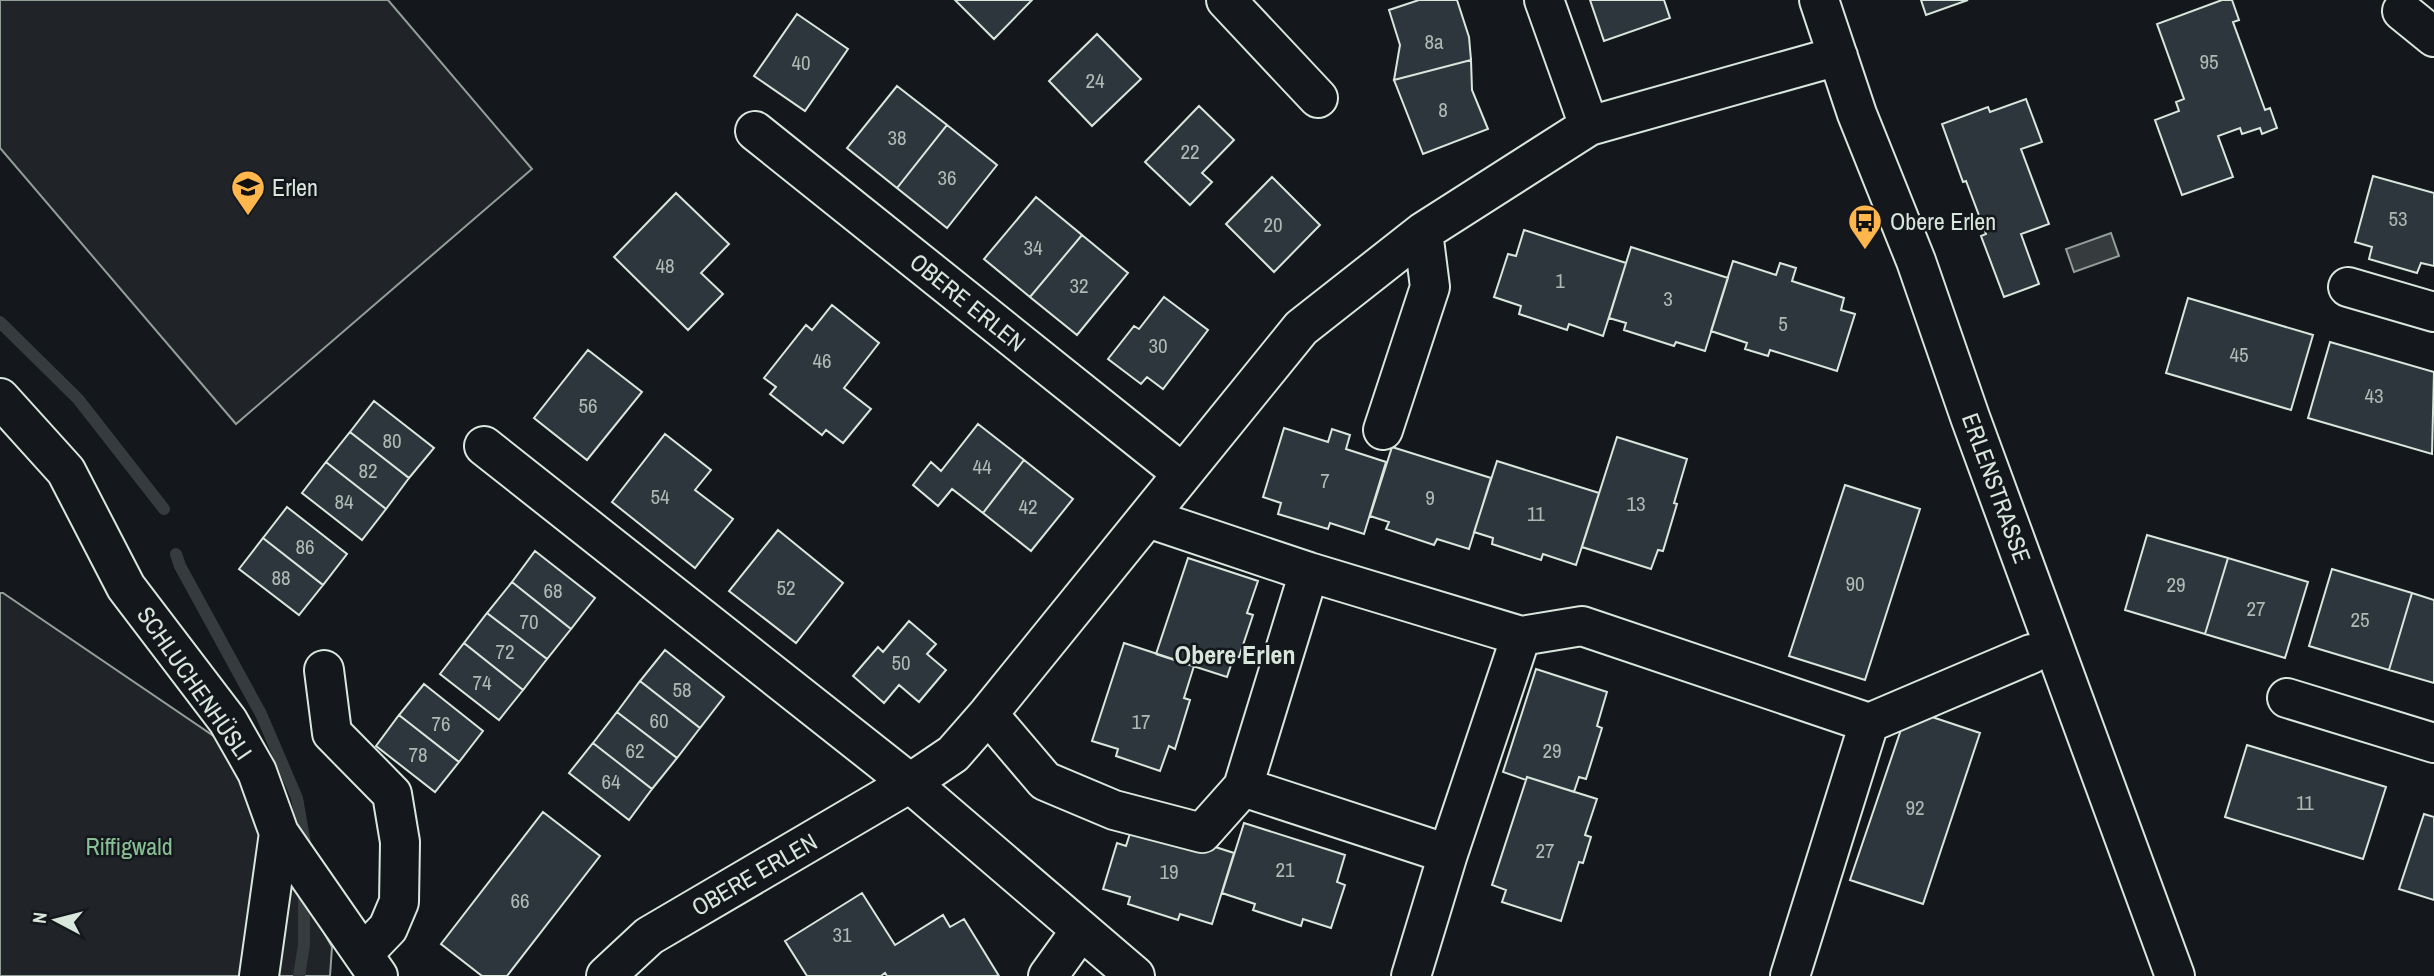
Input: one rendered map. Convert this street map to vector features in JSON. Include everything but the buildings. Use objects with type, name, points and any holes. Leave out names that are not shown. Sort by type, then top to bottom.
[{"type":"street","points":[[1226,0],[1318,98]]},
{"type":"street","points":[[1544,0],[1589,126]]},
{"type":"street","name":"ERLENSTRASSE","points":[[1819,0],[1857,114],[1916,261],[1970,417],[2175,976]]},
{"type":"street","points":[[2402,11],[2434,37]]},
{"type":"street","name":"OBERE ERLEN","points":[[606,976],[649,936],[910,783],[953,754],[1301,328],[1423,232],[1589,126],[1838,56]]},
{"type":"street","name":"OBERE ERLEN","points":[[755,131],[1182,473]]},
{"type":"street","points":[[1383,430],[1430,287],[1423,232]]},
{"type":"street","points":[[2348,287],[2434,312]]},
{"type":"street","name":"SCHLUCHENHÜSLI","points":[[0,398],[66,471],[126,587],[228,721],[257,772],[279,832],[371,965]]},
{"type":"street","points":[[484,446],[910,783],[1135,976]]},
{"type":"street","points":[[1147,518],[1309,572],[1521,636],[1582,626],[1869,723],[2031,654]]},
{"type":"street","points":[[988,714],[1045,781],[1114,810],[1202,833],[1243,787],[1309,572]]},
{"type":"street","points":[[1411,976],[1521,636]]},
{"type":"street","points":[[324,670],[331,733],[392,794],[400,842],[399,902],[371,965]]},
{"type":"street","points":[[2287,698],[2434,743]]},
{"type":"street","points":[[1790,976],[1869,723]]},
{"type":"street","points":[[1243,787],[1448,855]]},
{"type":"street","points":[[259,976],[279,832]]},
{"type":"street","points":[[1048,976],[1081,930]]},
{"type":"green space","name":"Erlen","points":[[0,0],[388,0],[532,169],[236,424],[0,148]]},
{"type":"green space","name":"Riffigwald","points":[[0,593],[215,737],[332,947],[330,976],[0,976]]},
{"type":"shaded area","points":[[2111,233],[2119,256],[2074,272],[2066,249]]},
{"type":"waterway","points":[[0,322],[78,399],[164,509]]},
{"type":"waterway","points":[[176,554],[261,714],[297,798],[306,849]]},
{"type":"waterway","points":[[299,976],[304,945],[304,896]]},
{"type":"place","name":"Erlen","points":[[248,217]]},
{"type":"place","name":"Obere Erlen","points":[[1865,251]]},
{"type":"district","name":"Obere Erlen","points":[[1235,654]]}]
